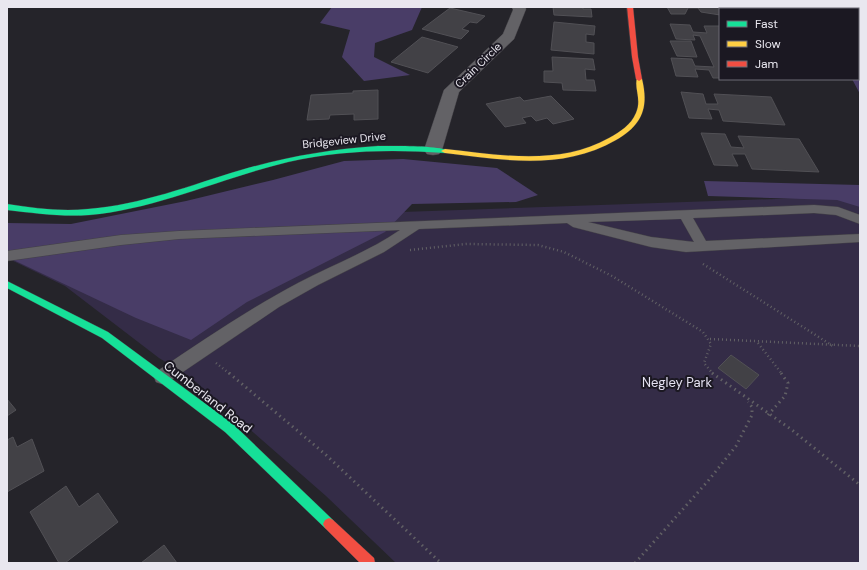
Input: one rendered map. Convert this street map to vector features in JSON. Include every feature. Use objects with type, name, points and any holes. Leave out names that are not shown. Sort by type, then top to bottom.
[{"type":"street","name":"Crain Circle","points":[[433,150],[452,90],[509,36],[520,9],[518,7]]},
{"type":"street","name":"Bridgeview Drive","points":[[7,207],[42,214],[98,211],[159,198],[249,170],[298,157],[363,149],[390,147],[521,158],[550,158],[587,152],[615,140],[630,128],[638,118],[642,107],[641,88],[630,7]]},
{"type":"street","name":"Cumberland Road","points":[[7,284],[33,296],[105,335],[229,428],[369,563]]},
{"type":"lane","points":[[7,256],[121,240],[179,235],[551,219],[826,210],[849,214],[860,220]]},
{"type":"lane","points":[[685,214],[700,247]]},
{"type":"lane","points":[[551,219],[651,242],[700,247],[860,238]]},
{"type":"lane","points":[[162,377],[200,350],[282,298],[396,240],[416,225]]},
{"type":"path","points":[[405,252],[466,244],[538,245],[564,252],[612,276],[703,332],[710,339],[712,346],[704,364],[705,367],[745,399],[792,430],[860,485]]},
{"type":"path","points":[[700,247],[700,262],[833,346]]},
{"type":"path","points":[[710,339],[833,346],[860,346]]},
{"type":"path","points":[[758,342],[788,383],[789,388],[768,415]]},
{"type":"path","points":[[200,350],[325,454],[441,563]]},
{"type":"path","points":[[635,563],[708,481],[736,446],[752,415],[752,407],[745,399]]},
{"type":"green space","name":"Negley Park","points":[[860,196],[860,563],[396,563],[326,496],[189,376],[159,358],[65,286],[7,258],[7,246],[373,213]]},
{"type":"shaded area","points":[[332,7],[422,7],[412,30],[375,43],[374,57],[410,75],[364,81],[342,57],[350,30],[320,23]]},
{"type":"shaded area","points":[[859,28],[860,29],[860,94],[853,80],[859,80]]},
{"type":"shaded area","points":[[403,159],[497,168],[538,195],[516,202],[412,204],[385,232],[247,302],[191,340],[136,318],[7,257],[7,223],[71,224],[186,201],[344,161]]},
{"type":"shaded area","points":[[704,181],[860,185],[860,207],[837,200],[708,196]]},
{"type":"building","points":[[553,7],[583,7],[583,9],[591,9],[592,17],[554,15]]},
{"type":"building","points":[[667,7],[731,8],[719,8],[719,15],[701,12],[698,8],[688,8],[685,14],[671,14]]},
{"type":"building","points":[[450,8],[485,16],[477,23],[470,22],[462,29],[469,31],[461,39],[422,29]]},
{"type":"building","points":[[554,22],[595,26],[594,35],[586,34],[586,42],[594,43],[594,54],[551,50]]},
{"type":"building","points":[[670,24],[690,25],[693,32],[707,33],[704,26],[719,26],[719,78],[713,78],[709,70],[695,69],[698,77],[676,76],[671,58],[692,59],[695,66],[714,67],[700,36],[693,35],[695,40],[676,39]]},
{"type":"building","points":[[422,37],[458,47],[428,73],[391,62]]},
{"type":"building","points":[[670,41],[691,41],[697,57],[677,56]]},
{"type":"building","points":[[552,57],[593,59],[595,70],[585,69],[586,80],[594,80],[596,91],[563,90],[562,83],[544,82],[544,71],[553,71]]},
{"type":"building","points":[[378,90],[378,119],[354,120],[354,114],[330,115],[329,119],[307,120],[311,95]]},
{"type":"building","points":[[681,92],[703,94],[706,104],[718,104],[714,94],[771,97],[785,125],[723,121],[719,110],[708,109],[712,119],[689,118]]},
{"type":"building","points":[[551,96],[574,119],[553,124],[547,118],[536,121],[531,116],[522,118],[526,123],[505,127],[486,104],[520,97],[524,101]]},
{"type":"building","points":[[701,133],[725,134],[731,147],[744,148],[738,136],[799,139],[819,172],[752,169],[745,154],[732,154],[738,166],[714,165]]},
{"type":"building","points":[[731,355],[759,375],[746,389],[718,368]]},
{"type":"building","points":[[7,399],[16,410],[7,416]]},
{"type":"building","points":[[13,437],[17,447],[32,439],[44,471],[7,492],[7,440]]},
{"type":"building","points":[[66,486],[79,507],[98,493],[118,522],[65,563],[59,563],[30,512]]},
{"type":"building","points":[[164,545],[177,563],[141,563]]},
{"type":"traffic: fast","points":[[7,207],[48,212],[89,212],[134,204],[179,192],[245,171],[312,155],[356,150],[400,148],[445,151]]},
{"type":"traffic: fast","points":[[7,284],[105,335],[229,428],[329,524]]},
{"type":"traffic: slow","points":[[445,151],[534,159],[556,158],[578,154],[599,147],[626,130],[637,118],[642,105],[639,79]]},
{"type":"traffic: jam","points":[[630,7],[635,57],[639,79]]},
{"type":"traffic: jam","points":[[329,524],[369,563]]}]
